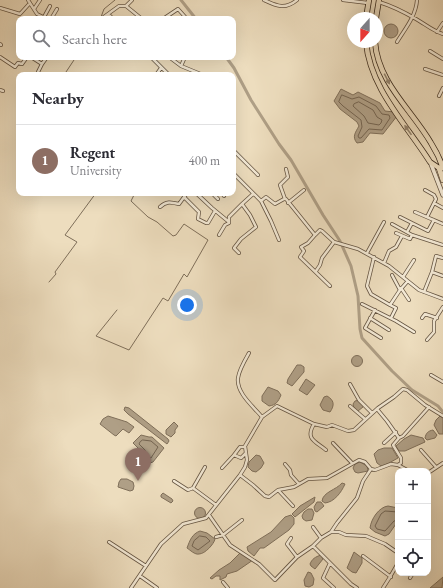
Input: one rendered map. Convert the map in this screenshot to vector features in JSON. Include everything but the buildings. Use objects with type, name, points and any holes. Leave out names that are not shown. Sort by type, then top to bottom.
[{"type":"highway","points":[[367,12],[368,1]]},
{"type":"highway","points":[[377,12],[379,1]]},
{"type":"highway","points":[[367,48],[370,64],[376,81],[430,162],[441,168]]},
{"type":"highway","points":[[376,48],[379,63],[399,100],[428,137],[438,156],[443,180]]},
{"type":"street","points":[[34,10],[40,0]]},
{"type":"street","points":[[126,6],[132,0]]},
{"type":"street","points":[[264,0],[278,6],[285,7],[291,5],[297,0]]},
{"type":"street","points":[[343,0],[368,1]]},
{"type":"street","points":[[397,42],[413,17],[416,10],[417,0]]},
{"type":"street","points":[[0,8],[20,14],[29,1],[37,14],[41,16]]},
{"type":"street","points":[[379,1],[413,17],[437,32],[443,34]]},
{"type":"street","points":[[46,16],[50,6]]},
{"type":"street","points":[[105,16],[119,6],[126,6],[138,16]]},
{"type":"street","points":[[53,16],[57,9]]},
{"type":"street","points":[[168,16],[178,9],[184,16]]},
{"type":"street","points":[[437,32],[443,23]]},
{"type":"street","points":[[430,51],[443,59]]},
{"type":"street","points":[[0,57],[15,67],[18,63],[22,64],[25,60]]},
{"type":"street","points":[[36,60],[42,64]]},
{"type":"street","points":[[38,72],[44,60]]},
{"type":"street","points":[[154,60],[165,72]]},
{"type":"street","points":[[173,60],[181,66],[196,72]]},
{"type":"street","points":[[181,66],[184,60]]},
{"type":"street","points":[[158,72],[160,68]]},
{"type":"street","points":[[425,69],[443,75]]},
{"type":"street","points":[[439,96],[443,88]]},
{"type":"street","points":[[236,153],[258,175]]},
{"type":"street","points":[[438,156],[443,162]]},
{"type":"street","points":[[430,162],[434,168],[443,195]]},
{"type":"street","points":[[286,169],[288,177],[280,185],[285,199],[315,234]]},
{"type":"street","points":[[236,176],[261,201],[279,240]]},
{"type":"street","points":[[288,203],[304,190]]},
{"type":"street","points":[[425,190],[436,197],[426,217]]},
{"type":"street","points":[[229,222],[229,217],[253,194]]},
{"type":"street","points":[[199,196],[229,222]]},
{"type":"street","points":[[215,196],[218,199]]},
{"type":"street","points":[[160,207],[164,203],[172,201],[179,204],[184,197],[200,212],[198,220],[206,224],[215,211]]},
{"type":"street","points":[[261,201],[266,197],[275,204],[285,199]]},
{"type":"street","points":[[434,203],[443,208]]},
{"type":"street","points":[[239,253],[234,248],[241,238],[256,227],[242,204]]},
{"type":"street","points":[[415,212],[443,224]]},
{"type":"street","points":[[400,217],[428,231],[434,220]]},
{"type":"street","points":[[219,235],[224,225],[228,224],[229,222]]},
{"type":"street","points":[[367,253],[384,222]]},
{"type":"street","points":[[407,232],[412,223]]},
{"type":"street","points":[[392,224],[412,235],[443,245]]},
{"type":"street","points":[[330,286],[300,256],[304,251],[302,247],[321,230],[336,242],[367,253],[384,263],[419,290],[443,299]]},
{"type":"street","points":[[396,233],[410,239],[412,235]]},
{"type":"street","points":[[384,263],[389,251],[396,247],[402,236]]},
{"type":"street","points":[[315,272],[322,258],[336,242]]},
{"type":"street","points":[[424,292],[432,272],[436,256],[443,258]]},
{"type":"street","points":[[374,257],[367,286],[371,294],[396,308],[391,318]]},
{"type":"street","points":[[403,277],[414,260]]},
{"type":"street","points":[[432,272],[443,276]]},
{"type":"street","points":[[392,275],[409,300]]},
{"type":"street","points":[[390,305],[407,282]]},
{"type":"street","points":[[362,304],[391,318],[414,332]]},
{"type":"street","points":[[427,340],[434,332],[434,321],[443,306]]},
{"type":"street","points":[[375,310],[366,328],[381,338]]},
{"type":"street","points":[[422,318],[425,314],[437,318]]},
{"type":"street","points":[[370,318],[389,330]]},
{"type":"street","points":[[249,353],[239,374],[239,386],[262,417]]},
{"type":"street","points":[[431,375],[443,382]]},
{"type":"street","points":[[350,384],[359,400],[372,413]]},
{"type":"street","points":[[131,588],[161,544],[177,528],[186,523],[203,519],[209,515],[240,475],[246,463],[246,453],[244,447],[262,417],[277,406],[314,424],[327,427],[332,425],[348,431],[354,430],[376,409],[403,389],[407,390],[443,416]]},
{"type":"street","points":[[350,406],[365,419]]},
{"type":"street","points":[[398,464],[401,462],[401,458],[393,445],[429,407]]},
{"type":"street","points":[[376,409],[400,438]]},
{"type":"street","points":[[314,424],[310,432],[310,436],[326,450]]},
{"type":"street","points":[[384,443],[396,432]]},
{"type":"street","points":[[333,442],[352,463]]},
{"type":"street","points":[[222,468],[240,446],[244,447]]},
{"type":"street","points":[[421,450],[436,467]]},
{"type":"street","points":[[233,456],[236,455],[242,458],[246,453]]},
{"type":"street","points":[[240,475],[253,484],[267,497],[278,490],[294,487],[308,479],[327,478],[359,460],[366,462],[371,469]]},
{"type":"street","points":[[431,471],[443,463]]},
{"type":"street","points":[[285,464],[290,470],[291,475],[299,484]]},
{"type":"street","points":[[371,469],[375,470],[391,464],[398,464],[404,468]]},
{"type":"street","points":[[174,481],[188,490],[193,488],[205,467]]},
{"type":"street","points":[[209,515],[230,545],[259,564],[275,580],[297,557],[331,532],[336,523],[357,498],[363,481],[371,469]]},
{"type":"street","points":[[193,488],[216,505]]},
{"type":"street","points":[[278,490],[293,506]]},
{"type":"street","points":[[216,537],[223,535],[242,520]]},
{"type":"street","points":[[313,526],[321,538]]},
{"type":"street","points":[[331,532],[339,532],[346,535],[366,536],[378,540],[395,551]]},
{"type":"street","points":[[291,538],[287,543],[297,557]]},
{"type":"street","points":[[109,542],[146,566]]},
{"type":"street","points":[[313,546],[351,584],[357,588]]},
{"type":"street","points":[[363,556],[391,577]]},
{"type":"street","points":[[330,563],[323,578],[334,588]]},
{"type":"street","points":[[382,588],[391,577],[395,569]]},
{"type":"street","points":[[140,576],[157,588]]},
{"type":"street","points":[[223,582],[228,588]]},
{"type":"water","points":[[391,24],[396,26],[398,31],[396,36],[391,38],[386,36],[384,31],[386,26]]},
{"type":"water","points":[[341,89],[353,95],[358,92],[380,103],[385,111],[394,112],[397,116],[383,134],[370,133],[363,142],[357,143],[354,137],[359,126],[357,122],[340,109],[334,101]]},
{"type":"water","points":[[357,355],[361,357],[363,361],[361,365],[357,367],[353,365],[351,361],[353,357]]},
{"type":"water","points":[[297,365],[304,367],[304,372],[292,386],[287,383]]},
{"type":"water","points":[[306,379],[315,385],[307,395],[299,390]]},
{"type":"water","points":[[268,387],[278,391],[281,395],[276,403],[269,406],[262,401],[262,396]]},
{"type":"water","points":[[327,396],[333,403],[333,407],[330,412],[323,410],[320,405],[324,397]]},
{"type":"water","points":[[359,400],[364,404],[358,411],[354,408],[353,404],[355,401]]},
{"type":"water","points":[[125,407],[129,408],[168,439],[169,441],[167,444],[128,414],[124,410]]},
{"type":"water","points":[[108,416],[127,422],[134,427],[129,433],[123,429],[116,436],[100,424],[103,419]]},
{"type":"water","points":[[440,416],[443,418],[443,434],[439,434],[434,425]]},
{"type":"water","points":[[174,422],[178,426],[175,433],[171,437],[166,434],[166,430]]},
{"type":"water","points":[[433,430],[437,435],[435,438],[427,440],[425,438],[427,434]]},
{"type":"water","points":[[141,435],[152,437],[164,448],[153,462],[150,463],[143,457],[142,452],[133,443]]},
{"type":"water","points":[[411,435],[423,438],[425,442],[405,451],[399,451],[396,446]]},
{"type":"water","points":[[392,448],[398,458],[381,466],[377,463],[374,454],[378,450]]},
{"type":"water","points":[[256,455],[260,456],[264,463],[256,472],[252,471],[248,467],[249,462]]},
{"type":"water","points":[[360,462],[367,466],[368,471],[358,473],[355,472],[353,468],[355,464]]},
{"type":"water","points":[[121,479],[127,479],[133,482],[133,490],[130,491],[118,487]]},
{"type":"water","points":[[342,483],[345,484],[334,499],[325,503],[322,501],[327,493]]},
{"type":"water","points":[[163,493],[172,499],[173,501],[171,503],[161,497]]},
{"type":"water","points":[[315,497],[314,502],[295,517],[292,514],[300,506]]},
{"type":"water","points":[[317,502],[321,502],[324,506],[317,512],[315,511],[314,507]]},
{"type":"water","points":[[200,507],[204,509],[206,513],[204,517],[200,519],[196,517],[194,513],[196,509]]},
{"type":"water","points":[[385,507],[395,507],[395,525],[389,534],[385,536],[370,528],[376,514]]},
{"type":"water","points":[[308,509],[312,509],[314,513],[312,520],[306,521],[302,516]]},
{"type":"water","points":[[291,515],[294,518],[294,524],[289,530],[264,548],[260,548],[254,556],[248,551],[247,547],[271,532],[285,517]]},
{"type":"water","points":[[200,531],[207,533],[215,539],[206,551],[201,554],[197,554],[187,548],[193,536]]},
{"type":"water","points":[[354,552],[362,558],[362,563],[356,573],[347,568]]},
{"type":"water","points":[[240,553],[253,560],[237,571],[227,574],[226,577],[220,580],[220,576],[216,576],[212,579],[210,578],[230,563]]},
{"type":"water","points":[[321,555],[323,559],[315,569],[310,564],[314,558]]},
{"type":"water","points":[[308,572],[311,573],[314,579],[313,585],[309,587],[305,586],[304,580]]},
{"type":"water","points":[[443,577],[442,588],[430,588]]},
{"type":"waterway","points":[[101,16],[104,9],[115,0]]},
{"type":"waterway","points":[[181,0],[194,16]]},
{"type":"waterway","points":[[66,72],[74,60]]},
{"type":"waterway","points":[[228,60],[251,100],[291,160],[340,241],[351,266],[358,296],[362,338],[392,371],[412,390],[438,406],[443,412]]},
{"type":"waterway","points":[[49,282],[77,242],[65,235],[94,196]]},
{"type":"waterway","points":[[117,310],[96,336],[129,350],[163,298],[168,301],[184,274],[187,277],[208,240],[184,224],[176,235],[173,236],[157,222],[148,217],[131,201],[134,196]]},
{"type":"place","name":"Regent","points":[[138,481]]}]
